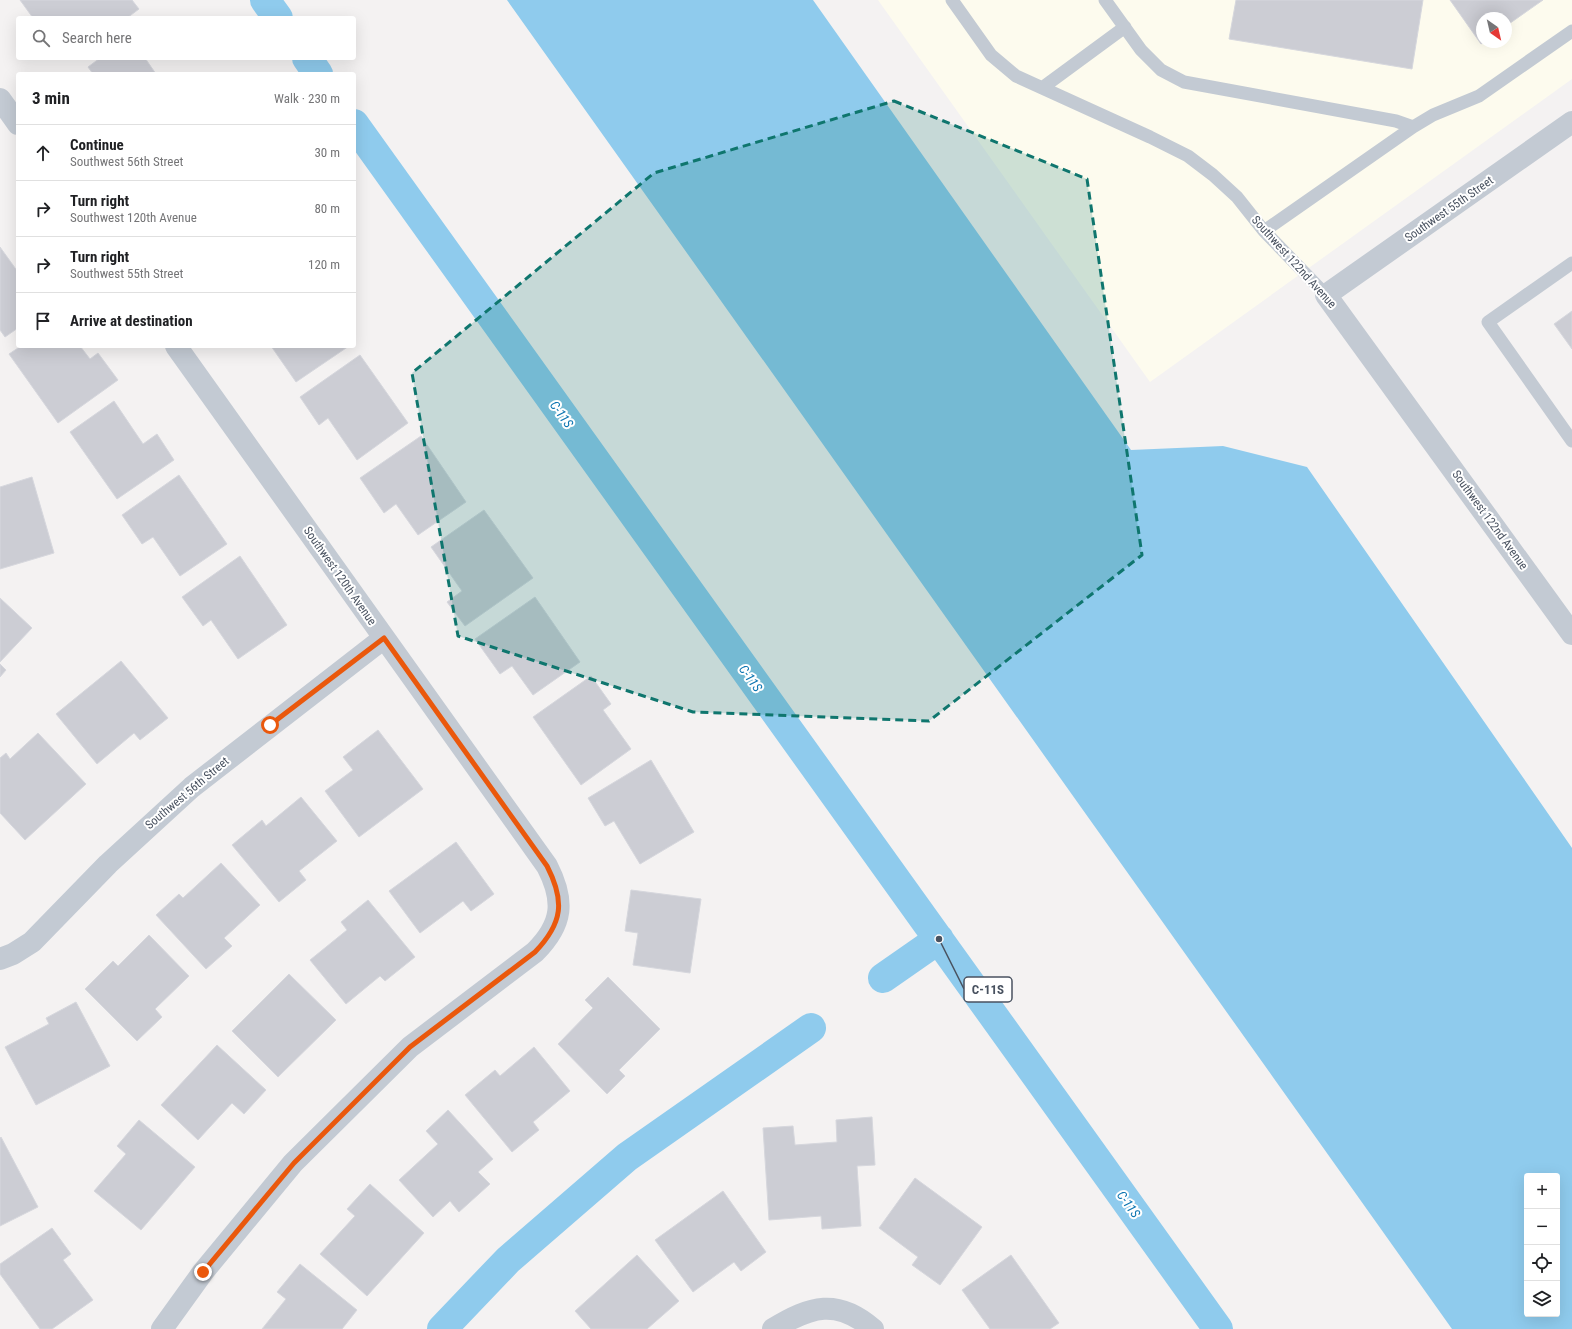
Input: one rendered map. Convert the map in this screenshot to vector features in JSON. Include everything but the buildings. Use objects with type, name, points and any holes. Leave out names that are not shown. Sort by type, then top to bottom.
[{"type":"street","points":[[0,99],[16,121]]},
{"type":"street","name":"Southwest 55th Street","points":[[1326,295],[1572,122]]},
{"type":"street","name":"Southwest 122nd Avenue","points":[[1326,295],[1572,634]]},
{"type":"street","name":"Southwest 120th Avenue","points":[[162,1329],[203,1272],[294,1163],[410,1047],[535,952],[547,940],[560,911],[559,897],[554,880],[547,866],[177,348]]},
{"type":"street","name":"Southwest 56th Street","points":[[0,959],[13,954],[32,942],[108,864],[192,787],[384,638]]},
{"type":"street","points":[[773,1329],[805,1311],[820,1309],[834,1309],[852,1314],[873,1329]]},
{"type":"lane","name":"Southwest 122nd Avenue","points":[[952,0],[992,55],[1016,76],[1188,156],[1213,175],[1236,197],[1264,231],[1326,295]]},
{"type":"lane","points":[[1105,0],[1141,50],[1161,70],[1184,82],[1396,121],[1413,127]]},
{"type":"lane","points":[[1042,88],[1125,27]]},
{"type":"lane","points":[[1264,231],[1413,127],[1433,115],[1479,96],[1572,31]]},
{"type":"lane","points":[[1572,263],[1488,322],[1572,441]]},
{"type":"highlighted area","points":[[894,101],[1087,179],[1142,555],[929,721],[693,712],[458,636],[412,373],[654,173]]},
{"type":"shaded area","points":[[878,0],[1572,0],[1572,79],[1150,382]]},
{"type":"water","points":[[507,0],[813,0],[1131,450],[1223,446],[1307,467],[1572,848],[1572,1329],[1452,1329]]},
{"type":"waterway","name":"C-11S","points":[[265,0],[277,16]]},
{"type":"waterway","name":"C-11S","points":[[308,60],[317,72]]},
{"type":"waterway","name":"C-11S","points":[[356,127],[1218,1329]]},
{"type":"waterway","points":[[883,978],[939,939]]},
{"type":"waterway","points":[[442,1329],[508,1260],[627,1157],[811,1028]]},
{"type":"place","name":"C-11S","points":[[939,939]]},
{"type":"route","points":[[203,1272],[294,1163],[410,1047],[535,952],[547,940],[560,911],[559,897],[554,880],[547,866],[384,638],[270,725]]}]
